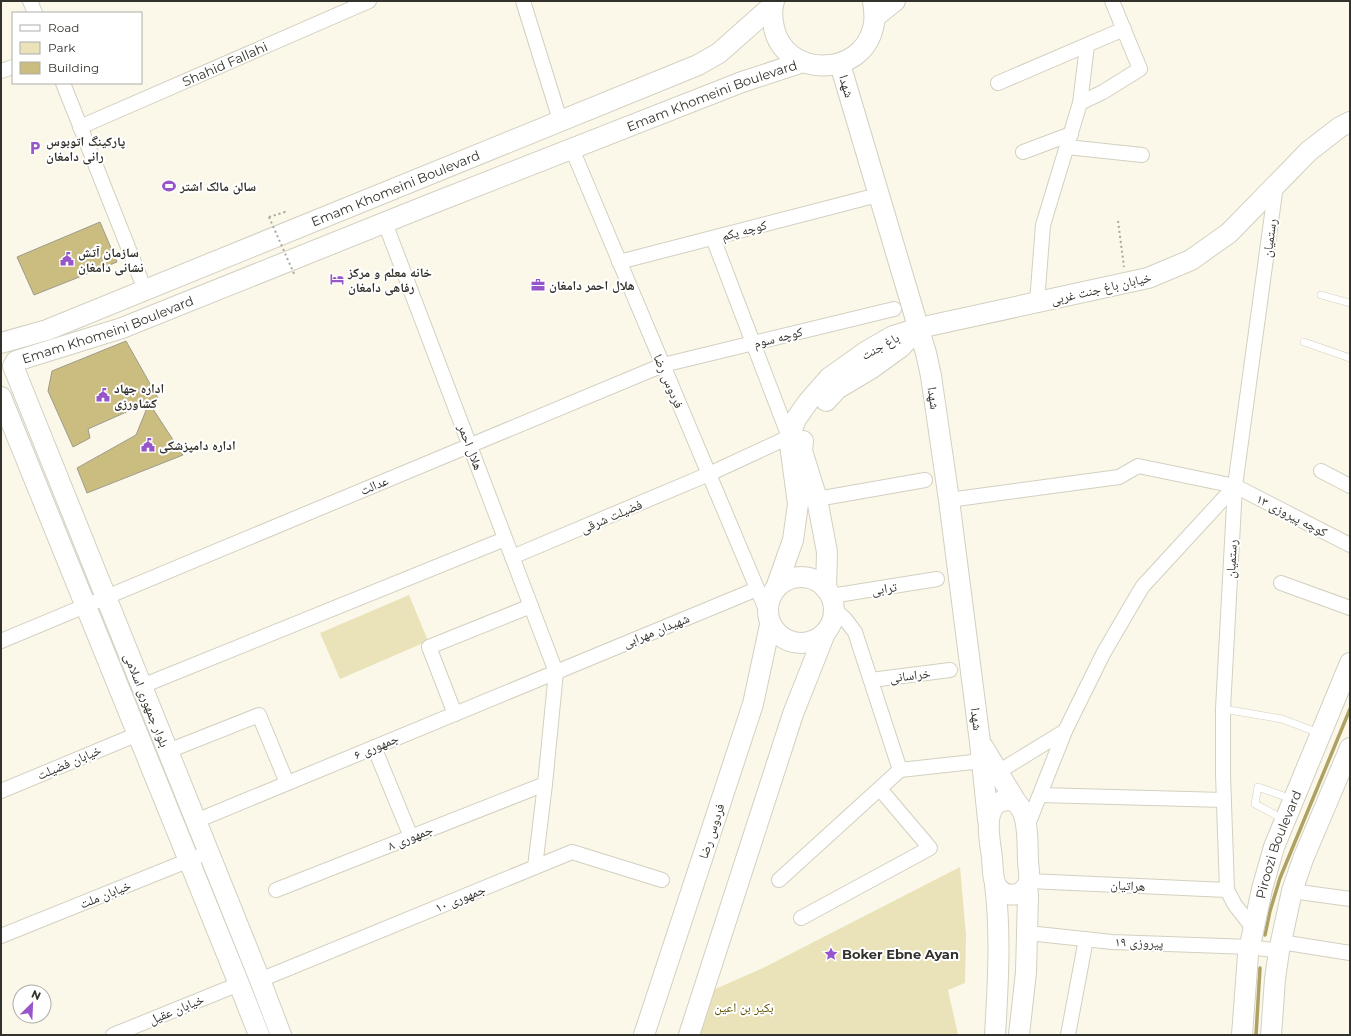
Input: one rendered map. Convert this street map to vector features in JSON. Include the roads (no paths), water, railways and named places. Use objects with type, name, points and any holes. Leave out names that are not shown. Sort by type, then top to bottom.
[{"type":"street","points":[[30,1],[35,12]]},
{"type":"street","name":"Shahid Fallahi","points":[[80,127],[368,1]]},
{"type":"street","points":[[523,1],[560,120]]},
{"type":"street","points":[[774,3],[772,19],[775,33],[782,45],[791,55],[803,62],[815,66],[828,66],[840,64],[851,59],[861,51],[868,41],[873,29],[874,9],[896,1]]},
{"type":"street","points":[[1080,103],[1103,92],[1140,69],[1112,1]]},
{"type":"street","name":"Emam Khomeini Boulevard","points":[[1,343],[47,330],[710,60],[735,40],[774,3]]},
{"type":"street","points":[[998,83],[1124,29]]},
{"type":"street","points":[[1037,302],[1044,226],[1080,103],[1087,46]]},
{"type":"street","name":"Emam Khomeini Boulevard","points":[[10,366],[122,328],[742,82],[803,62]]},
{"type":"street","name":"شهدا","points":[[840,64],[919,328],[931,376],[949,500],[981,751],[995,884]]},
{"type":"street","points":[[1,71],[12,67]]},
{"type":"street","points":[[63,84],[146,290]]},
{"type":"street","name":"خیابان باغ جنت غربی","points":[[919,328],[1148,278],[1191,260],[1229,233],[1309,151],[1340,127],[1349,122]]},
{"type":"street","points":[[1023,152],[1069,140],[1142,155]]},
{"type":"street","name":"فردوس رضا","points":[[572,149],[709,474],[766,588]]},
{"type":"street","name":"رستمیان","points":[[1252,938],[1227,890],[1223,774],[1223,709],[1235,486],[1276,185]]},
{"type":"street","name":"کوچه یکم","points":[[619,262],[870,197]]},
{"type":"street","name":"هلال احمر","points":[[385,223],[556,672]]},
{"type":"street","points":[[713,238],[789,437]]},
{"type":"street","name":"کوچه سوم","points":[[663,365],[894,309]]},
{"type":"street","name":"باغ جنت","points":[[766,588],[792,540],[798,504],[789,437],[796,419],[808,402],[829,378],[867,351],[893,336],[919,328]]},
{"type":"street","name":"باغ جنت","points":[[830,598],[828,552],[817,499],[802,451],[803,438],[810,421],[837,389],[872,368],[901,347],[919,328]]},
{"type":"street","name":"بلوار جمهوری اسلامی","points":[[1,343],[10,346],[13,349],[10,366],[168,750],[281,1035]]},
{"type":"street","name":"عدالت","points":[[1,641],[663,365]]},
{"type":"street","name":"بلوار جمهوری اسلامی","points":[[1,397],[259,1035]]},
{"type":"street","name":"فضیلت شرقی","points":[[512,557],[709,474],[789,437]]},
{"type":"street","name":"کوچه پیروزی ۱۳","points":[[949,500],[1119,476],[1138,466],[1235,486],[1350,545]]},
{"type":"street","points":[[1321,471],[1350,486]]},
{"type":"street","points":[[817,499],[925,480]]},
{"type":"street","points":[[1027,827],[1065,731],[1103,654],[1138,594],[1143,586],[1235,486]]},
{"type":"street","points":[[142,686],[505,539]]},
{"type":"street","points":[[826,633],[815,640],[802,644],[790,642],[778,635],[769,619],[769,599],[766,588],[795,577],[807,578],[817,581],[830,598],[855,632],[900,770]]},
{"type":"street","name":"ترابی","points":[[830,598],[937,579]]},
{"type":"street","points":[[1281,583],[1350,608]]},
{"type":"street","name":"شهیدان مهرابی","points":[[556,672],[766,588]]},
{"type":"street","points":[[689,1035],[794,714],[826,633],[832,622],[830,598]]},
{"type":"street","points":[[455,714],[429,647],[531,606]]},
{"type":"street","name":"فردوس رضا","points":[[644,1035],[753,704],[769,619]]},
{"type":"street","name":"Piroozi Boulevard","points":[[1242,1035],[1252,938],[1262,889],[1274,847],[1350,663]]},
{"type":"street","name":"خراسانی","points":[[871,680],[950,670]]},
{"type":"street","points":[[535,867],[556,672]]},
{"type":"street","name":"جمهوری ۶","points":[[196,821],[556,672]]},
{"type":"street","points":[[168,750],[259,715],[287,783]]},
{"type":"street","points":[[998,772],[1065,731]]},
{"type":"street","name":"خیابان فضیلت","points":[[1,791],[138,734]]},
{"type":"street","points":[[374,748],[410,837]]},
{"type":"street","name":"Piroozi Boulevard","points":[[1271,1035],[1275,979],[1280,946],[1292,892],[1303,859],[1350,748]]},
{"type":"street","points":[[779,880],[900,770],[981,751]]},
{"type":"street","name":"شهدا","points":[[981,751],[998,772],[1025,818],[1027,827],[1028,883]]},
{"type":"street","name":"جمهوری ۸","points":[[276,890],[545,784]]},
{"type":"street","points":[[801,918],[930,848],[880,789]]},
{"type":"street","points":[[1040,794],[1224,800]]},
{"type":"street","points":[[988,820],[992,810],[999,802],[1008,800],[1016,802]]},
{"type":"street","name":"خیابان ملت","points":[[1,936],[209,852]]},
{"type":"street","name":"جمهوری ۱۰","points":[[260,980],[572,852],[662,880]]},
{"type":"street","points":[[995,884],[1002,892],[1007,894],[1018,893],[1023,890],[1028,883]]},
{"type":"street","points":[[1019,1035],[1026,972],[1028,883]]},
{"type":"street","name":"هراتیان","points":[[1028,883],[1227,890]]},
{"type":"street","points":[[995,884],[998,962],[995,1035]]},
{"type":"street","points":[[1292,892],[1350,899]]},
{"type":"street","name":"پیروزی ۱۹","points":[[1028,932],[1112,942],[1252,938],[1280,946],[1350,953]]},
{"type":"street","points":[[1068,1035],[1086,939]]},
{"type":"street","name":"خیابان عقیل","points":[[113,1035],[239,984]]},
{"type":"lane","points":[[1321,294],[1350,303]]},
{"type":"lane","points":[[1304,342],[1350,358]]},
{"type":"lane","points":[[1223,709],[1282,720],[1321,733]]},
{"type":"lane","points":[[1285,821],[1255,804],[1258,786],[1294,800]]},
{"type":"waterway","points":[[1265,935],[1270,911],[1280,878],[1350,709]]},
{"type":"waterway","points":[[1256,1035],[1260,968]]},
{"type":"place","name":"پارکینگ اتوبوس رانی دامغان","points":[[35,148]]},
{"type":"place","name":"سالن مالک اشتر","points":[[169,186]]},
{"type":"place","name":"سازمان آتش نشانی دامغان","points":[[67,259]]},
{"type":"place","name":"خانه معلم و مرکز رفاهی دامغان","points":[[337,279]]},
{"type":"place","name":"هلال احمر دامغان","points":[[538,285]]},
{"type":"place","name":"اداره جهاد کشاورزی","points":[[103,395]]},
{"type":"place","name":"اداره دامپزشکی","points":[[148,445]]},
{"type":"place","name":"Boker Ebne Ayan","points":[[831,954]]},
{"type":"park label","name":"بکیر بن اعین","points":[[744,1007]]}]
